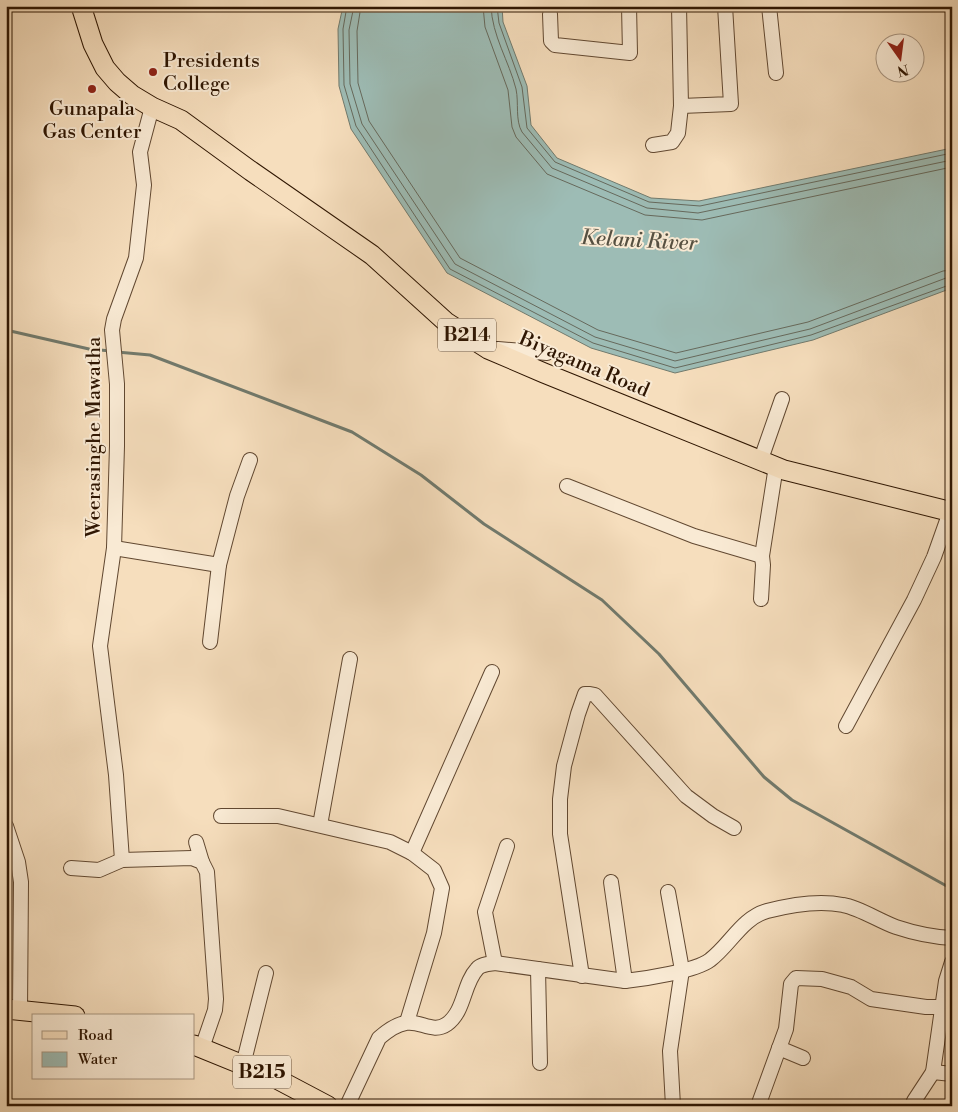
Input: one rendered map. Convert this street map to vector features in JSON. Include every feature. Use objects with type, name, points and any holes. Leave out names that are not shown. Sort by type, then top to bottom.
[{"type":"main road","name":"Biyagama Road","points":[[81,6],[93,44],[105,68],[132,95],[152,107],[181,120],[372,256],[446,322],[488,349],[784,470],[951,512]]},
{"type":"main road","points":[[13,1010],[54,1014]]},
{"type":"main road","name":"B215","points":[[198,1046],[276,1078],[328,1106]]},
{"type":"street","points":[[550,14],[551,41],[555,45],[630,53],[629,6]]},
{"type":"street","points":[[653,145],[672,142],[678,132],[681,106],[679,6]]},
{"type":"street","points":[[681,106],[731,104],[725,6]]},
{"type":"street","points":[[769,6],[776,73]]},
{"type":"street","name":"Weerasinghe Mawatha","points":[[122,860],[116,775],[100,646],[114,548],[118,446],[117,384],[112,330],[114,319],[136,258],[144,185],[140,152],[152,107]]},
{"type":"street","points":[[488,349],[547,353]]},
{"type":"street","points":[[761,599],[768,464],[782,399]]},
{"type":"street","points":[[210,642],[219,565],[237,496],[250,460]]},
{"type":"street","points":[[567,486],[694,536],[762,556]]},
{"type":"street","points":[[846,726],[914,600],[934,557],[951,512]]},
{"type":"street","points":[[114,548],[219,565]]},
{"type":"street","points":[[320,825],[350,659]]},
{"type":"street","points":[[412,853],[492,672]]},
{"type":"street","points":[[582,976],[560,834],[560,799],[564,766],[585,694],[595,695],[686,796],[713,816],[734,828]]},
{"type":"street","points":[[221,816],[277,809],[320,825],[390,842],[412,853],[434,870],[442,888],[434,933],[406,1022]]},
{"type":"street","points":[[6,826],[18,862],[22,882],[13,1010]]},
{"type":"street","points":[[196,842],[208,879],[216,1004],[198,1046]]},
{"type":"street","points":[[495,963],[485,912],[507,846]]},
{"type":"street","points":[[71,868],[99,870],[122,860],[192,858],[202,862]]},
{"type":"street","points":[[611,882],[625,981]]},
{"type":"street","points":[[668,892],[682,970],[670,1051],[673,1106]]},
{"type":"street","points":[[347,1106],[378,1038],[406,1022],[434,1029],[446,1025],[456,1016],[477,969],[485,964],[495,963],[625,981],[644,979],[708,962],[750,918],[765,911],[818,903],[844,905],[896,927],[935,937],[952,938]]},
{"type":"street","points":[[914,1101],[933,1072],[947,1008],[946,981],[952,962]]},
{"type":"street","points":[[538,970],[540,1063]]},
{"type":"street","points":[[243,1065],[266,973]]},
{"type":"street","points":[[758,1106],[786,1029],[791,984],[796,978],[822,979],[851,987],[871,999],[947,1008]]},
{"type":"street","points":[[779,1048],[803,1058]]},
{"type":"street","points":[[933,1072],[952,1074]]},
{"type":"water","name":"Kelani River","points":[[343,6],[502,6],[503,22],[527,86],[531,125],[557,158],[651,198],[699,201],[952,148],[952,288],[813,340],[675,373],[591,348],[447,273],[351,129],[339,86],[338,29]]},
{"type":"waterway","points":[[6,330],[89,349],[111,351]]},
{"type":"waterway","points":[[117,352],[150,355],[352,432],[421,475],[484,524],[602,600],[659,654],[764,777],[792,800],[952,889]]},
{"type":"place","name":"Presidents College","points":[[153,72]]},
{"type":"place","name":"Gunapala Gas Center","points":[[92,89]]}]
